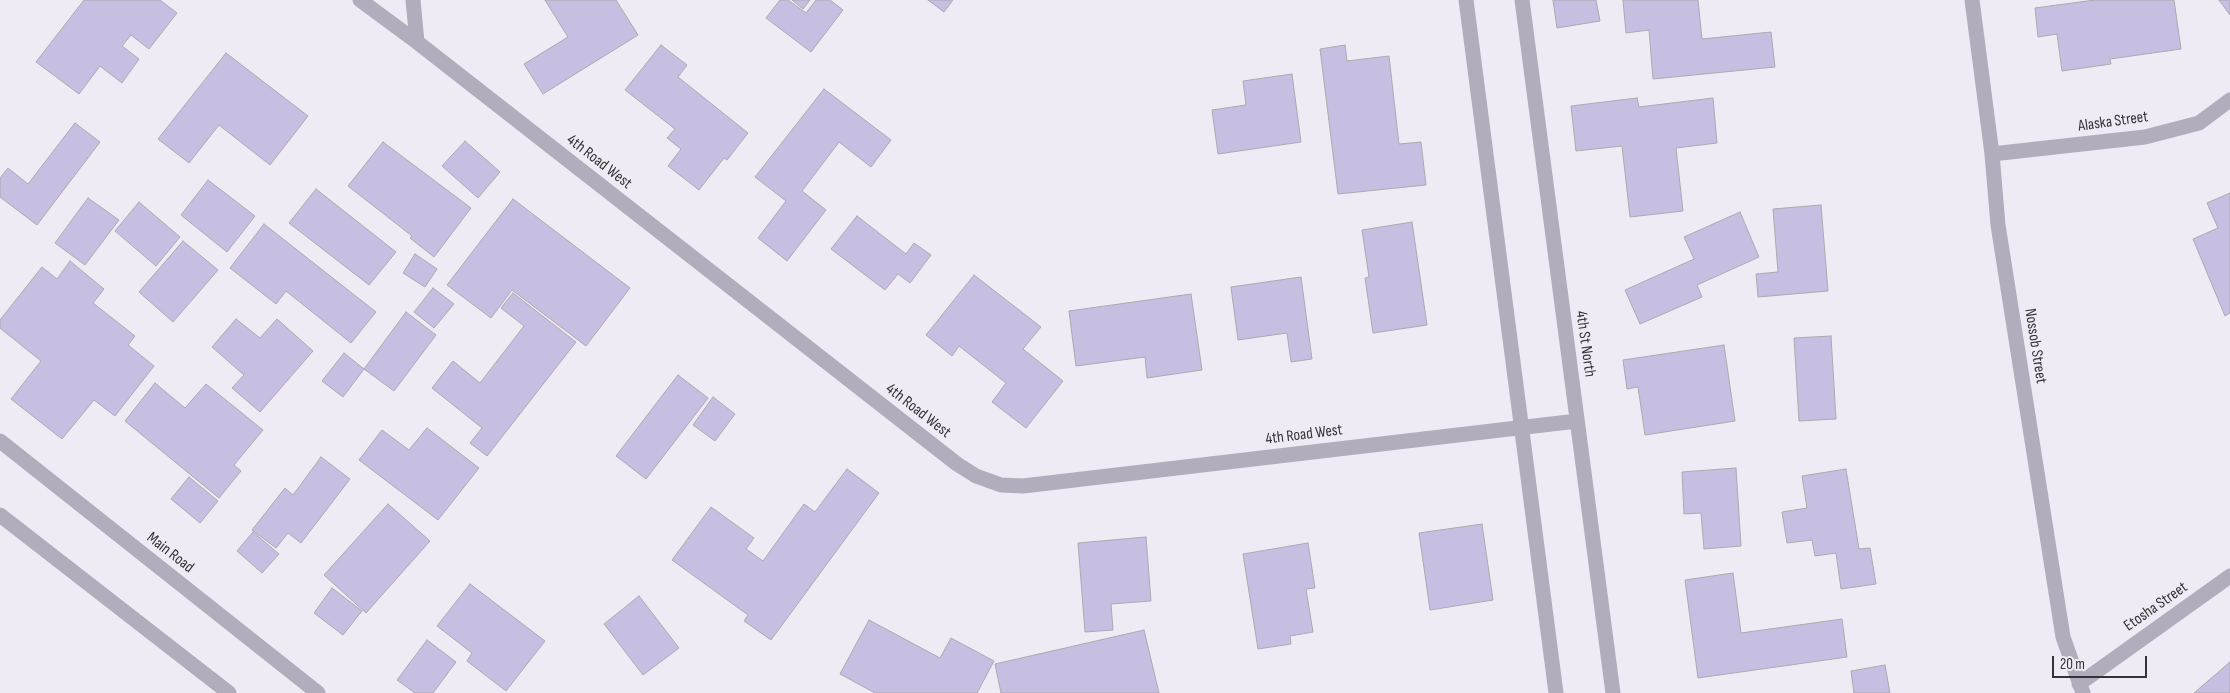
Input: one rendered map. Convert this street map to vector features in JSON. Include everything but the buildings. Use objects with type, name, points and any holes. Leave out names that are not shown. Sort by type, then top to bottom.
[{"type":"street","name":"4th Road West","points":[[360,0],[418,42],[957,464],[976,476],[1000,485],[1023,486],[1577,421]]},
{"type":"street","points":[[413,0],[418,42]]},
{"type":"street","points":[[1466,0],[1556,693]]},
{"type":"street","name":"4th St North","points":[[1522,0],[1613,693]]},
{"type":"street","name":"Nossob Street","points":[[1972,0],[1992,154],[1998,225],[2061,627],[2081,688]]},
{"type":"street","name":"Alaska Street","points":[[1992,154],[2145,136],[2199,123],[2230,100]]},
{"type":"street","name":"Main Road","points":[[0,441],[318,693]]},
{"type":"street","points":[[0,515],[229,693]]},
{"type":"street","name":"Etosha Street","points":[[2081,688],[2230,576]]}]
